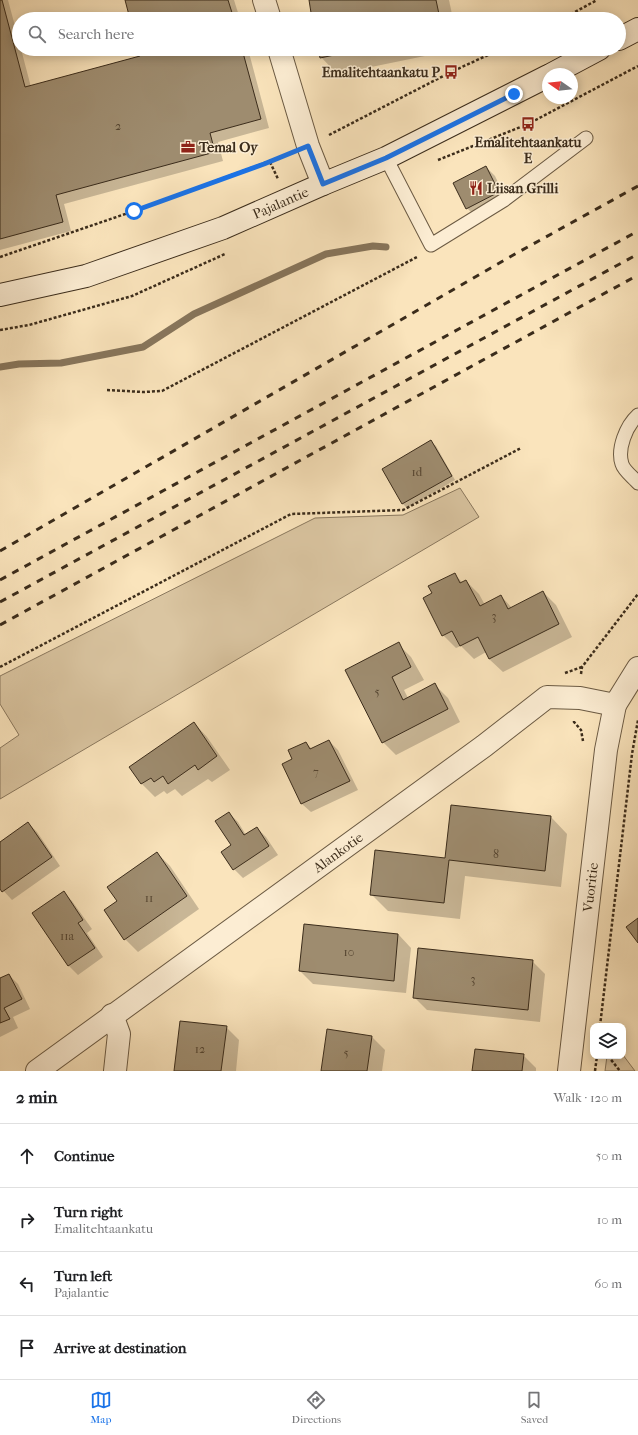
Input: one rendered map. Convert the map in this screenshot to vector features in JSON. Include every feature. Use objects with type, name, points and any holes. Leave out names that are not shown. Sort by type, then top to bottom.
[{"type":"street","points":[[264,0],[268,12]]},
{"type":"street","points":[[626,35],[638,29]]},
{"type":"street","points":[[281,56],[308,146],[323,184]]},
{"type":"street","points":[[563,68],[586,56]]},
{"type":"street","name":"Pajalantie","points":[[0,295],[86,276],[223,228],[386,158],[542,79]]},
{"type":"street","points":[[614,705],[638,668]]},
{"type":"street","name":"Alankotie","points":[[37,1071],[484,746],[547,697],[580,698],[614,705]]},
{"type":"street","name":"Vuoritie","points":[[569,1071],[606,750],[614,705]]},
{"type":"street","points":[[112,1015],[119,1034],[115,1071]]},
{"type":"lane","points":[[386,158],[431,244],[504,200],[586,138]]},
{"type":"lane","points":[[638,415],[624,435],[621,449],[622,465],[638,483]]},
{"type":"path","points":[[575,12],[597,0]]},
{"type":"path","points":[[0,257],[134,211],[264,164],[308,146],[485,56]]},
{"type":"path","points":[[107,390],[143,392],[162,391],[418,256]]},
{"type":"path","points":[[0,667],[291,514],[403,510],[521,448]]},
{"type":"path","points":[[574,722],[580,698],[582,668],[638,594]]},
{"type":"path","points":[[600,1023],[632,754],[638,720]]},
{"type":"path","points":[[595,1071],[597,1059]]},
{"type":"path","points":[[610,1059],[620,1071]]},
{"type":"shaded area","points":[[460,488],[479,517],[0,799],[0,748],[19,735],[0,704],[0,676],[315,518],[403,515]]},
{"type":"shaded area","points":[[607,1059],[626,1059],[635,1071],[605,1071]]},
{"type":"building","points":[[0,0],[2,0],[12,38],[12,56],[17,56],[25,87],[140,56],[244,56],[261,119],[210,133],[215,152],[56,195],[63,222],[0,239]]},
{"type":"building","points":[[125,0],[228,0],[232,12],[128,12]]},
{"type":"building","points":[[309,0],[436,0],[439,12],[311,12]]},
{"type":"building","name":"Liisan Grilli","points":[[486,166],[499,192],[466,209],[453,183]]},
{"type":"building","points":[[431,440],[452,476],[402,504],[382,469]]},
{"type":"building","points":[[455,573],[460,583],[466,580],[480,606],[501,595],[508,609],[543,591],[559,624],[489,659],[478,637],[460,646],[452,631],[442,636],[423,598],[432,593],[428,586]]},
{"type":"building","points":[[399,642],[411,667],[392,677],[403,700],[435,683],[448,709],[382,743],[345,670]]},
{"type":"building","points":[[194,722],[217,756],[198,770],[195,765],[168,784],[163,776],[154,782],[151,778],[141,784],[129,767]]},
{"type":"building","points":[[329,740],[350,781],[301,804],[282,764],[292,759],[288,750],[306,742],[310,749]]},
{"type":"building","points":[[451,805],[551,816],[545,871],[449,860],[444,903],[370,895],[375,850],[445,858]]},
{"type":"building","points":[[229,812],[244,835],[257,827],[269,846],[233,870],[221,852],[231,845],[215,821]]},
{"type":"building","points":[[28,822],[52,857],[2,892],[0,889],[0,842]]},
{"type":"building","points":[[157,852],[187,896],[124,940],[104,910],[117,901],[107,887]]},
{"type":"building","points":[[64,891],[83,920],[78,923],[95,948],[68,966],[32,913]]},
{"type":"building","points":[[638,918],[638,943],[626,927]]},
{"type":"building","points":[[304,924],[398,934],[394,981],[299,971]]},
{"type":"building","points":[[418,948],[533,960],[528,1010],[413,998]]},
{"type":"building","points":[[9,974],[22,999],[4,1008],[10,1019],[0,1023],[0,978]]},
{"type":"building","points":[[180,1021],[227,1026],[221,1071],[174,1071]]},
{"type":"building","points":[[327,1029],[372,1036],[367,1071],[321,1071]]},
{"type":"building","points":[[475,1049],[524,1054],[522,1071],[472,1071]]},
{"type":"waterway","points":[[0,367],[19,364],[61,363],[143,347],[194,314],[326,254],[373,246],[386,247]]},
{"type":"railway","points":[[0,551],[515,254],[638,186]]},
{"type":"railway","points":[[0,580],[638,231]]},
{"type":"railway","points":[[0,602],[638,254]]},
{"type":"railway","points":[[0,625],[638,275]]},
{"type":"place","name":"Emalitehtaankatu P","points":[[451,72]]},
{"type":"place","name":"Emalitehtaankatu E","points":[[528,124]]},
{"type":"place","name":"Temal Oy","points":[[188,147]]},
{"type":"place","name":"Liisan Grilli","points":[[476,188]]},
{"type":"route","points":[[134,211],[264,164],[308,146],[323,184],[386,158],[514,94]]}]
